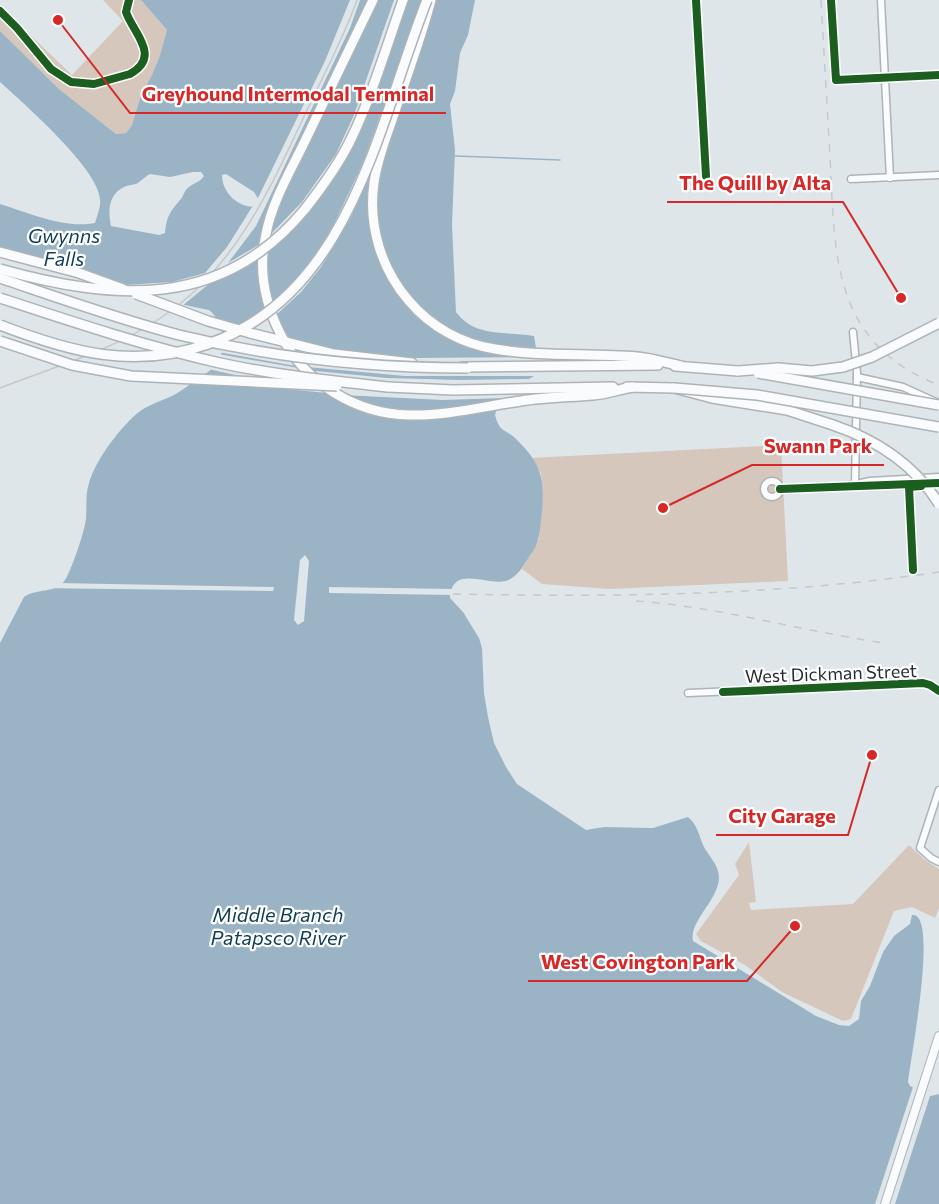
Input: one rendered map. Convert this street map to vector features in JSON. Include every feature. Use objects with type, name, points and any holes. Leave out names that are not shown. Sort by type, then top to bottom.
[{"type":"highway","points":[[374,0],[277,198],[266,233],[262,261],[265,290],[274,321],[288,348],[313,377],[337,394],[363,407],[391,414],[428,415],[533,399],[595,395],[633,387]]},
{"type":"highway","points":[[0,270],[81,287],[144,292],[173,289],[200,282],[226,272],[252,258],[275,240],[299,216],[336,166],[358,124],[403,0]]},
{"type":"highway","points":[[0,325],[83,352],[117,357],[142,357],[181,353],[215,342],[240,332],[270,311],[299,286],[317,263],[348,208],[372,152],[429,0]]},
{"type":"highway","points":[[429,0],[374,182],[373,215],[376,234],[386,267],[398,287],[413,306],[429,320],[454,336],[476,344],[513,351],[640,357],[681,366]]},
{"type":"highway","points":[[0,252],[79,273],[208,321],[296,345],[356,357],[468,368]]},
{"type":"highway","points":[[0,278],[160,330],[304,359],[408,368],[681,366],[790,378],[939,404]]},
{"type":"highway","points":[[0,298],[110,334],[200,358],[284,374],[388,387]]},
{"type":"highway","points":[[738,371],[778,368],[812,370],[843,367],[872,357],[939,323]]},
{"type":"highway","points":[[0,341],[72,365],[131,376],[453,390],[674,388],[767,397],[939,427]]},
{"type":"highway","points":[[674,388],[712,398],[787,410],[858,434],[890,452],[909,467],[939,504]]},
{"type":"main road","points":[[885,1204],[939,1036]]},
{"type":"street","points":[[696,0],[706,176]]},
{"type":"street","points":[[831,0],[836,80],[939,75]]},
{"type":"street","points":[[881,0],[890,178]]},
{"type":"street","points":[[851,179],[939,175]]},
{"type":"street","points":[[853,332],[857,377],[855,485]]},
{"type":"street","points":[[857,377],[903,387],[939,404]]},
{"type":"street","points":[[855,485],[870,481],[939,477]]},
{"type":"street","points":[[780,489],[939,483]]},
{"type":"street","name":"West Dickman Street","points":[[688,693],[923,683],[939,691]]},
{"type":"street","points":[[939,790],[920,848],[930,858],[939,862]]},
{"type":"shaded area","points":[[103,0],[141,0],[167,30],[160,55],[141,95],[132,125],[126,133],[116,134],[59,89],[0,31],[0,6],[72,75],[123,21]]},
{"type":"shaded area","points":[[781,445],[788,581],[610,589],[542,584],[522,569],[539,539],[543,498],[541,473],[530,458]]},
{"type":"shaded area","points":[[749,842],[756,902],[749,903],[751,910],[853,904],[909,845],[939,869],[939,908],[935,918],[912,907],[894,911],[851,1019],[843,1021],[782,992],[745,965],[701,941],[696,934],[739,875],[735,864]]},
{"type":"water","name":"Middle Branch Patapsco River","points":[[141,0],[475,0],[468,35],[460,53],[455,91],[450,104],[455,150],[452,225],[456,312],[472,326],[482,330],[534,336],[538,360],[534,376],[501,396],[495,415],[501,428],[515,438],[531,455],[539,471],[543,489],[538,542],[519,572],[506,581],[464,579],[452,588],[450,598],[463,612],[479,638],[482,648],[484,693],[494,743],[517,784],[586,830],[604,827],[653,828],[688,817],[696,826],[703,845],[719,873],[714,895],[695,926],[693,941],[816,1016],[839,1025],[849,1026],[859,1019],[861,1001],[870,986],[883,952],[894,936],[910,924],[912,915],[920,920],[923,936],[921,987],[908,1082],[910,1086],[931,1096],[939,1094],[939,1204],[0,1204],[0,643],[24,597],[56,587],[65,580],[85,525],[89,483],[101,457],[113,440],[140,411],[175,394],[212,368],[222,353],[223,338],[219,323],[209,310],[125,293],[0,254],[0,204],[59,222],[83,224],[95,223],[100,203],[97,187],[74,155],[0,82],[0,31],[59,89],[116,134],[126,133],[132,125],[141,95],[160,55],[167,30]],"holes":[[[201,172],[204,176],[188,188],[172,210],[165,233],[159,235],[111,226],[110,204],[119,190],[138,183],[150,174],[170,177]],[[226,174],[254,192],[262,205],[248,206],[235,200],[223,182],[222,175]]]},
{"type":"pier","points":[[350,0],[360,0],[350,28],[256,226],[228,263],[260,244],[270,205],[369,0],[377,0],[280,199],[268,237],[302,202],[336,154],[354,115],[394,0],[408,0],[364,120],[343,163],[307,214],[286,237],[266,253],[266,277],[271,303],[303,273],[335,222],[363,163],[422,0],[437,0],[379,173],[376,214],[382,245],[400,284],[422,310],[439,323],[459,334],[488,344],[539,348],[540,356],[495,352],[465,344],[432,326],[407,304],[389,278],[374,239],[369,206],[373,169],[350,219],[321,267],[301,292],[275,316],[285,338],[342,350],[415,358],[541,357],[537,376],[405,376],[307,367],[316,371],[387,378],[535,379],[503,398],[443,400],[343,395],[372,407],[402,412],[431,412],[503,400],[501,407],[437,418],[406,419],[367,412],[327,393],[246,385],[186,383],[197,376],[244,377],[208,369],[218,354],[298,368],[218,352],[219,332],[224,333],[229,330],[216,326],[212,317],[239,325],[265,309],[258,259],[210,283],[182,306],[124,296],[76,280],[98,282],[0,255],[0,248],[79,269],[125,285],[172,282],[205,273],[227,247],[254,204],[258,203],[257,200],[325,61]]},
{"type":"pier","points":[[305,555],[309,561],[304,621],[298,625],[294,620],[300,560]]},
{"type":"pier","points":[[57,583],[274,587],[273,591],[33,588]]},
{"type":"pier","points":[[329,587],[453,589],[453,595],[329,593]]},
{"type":"pier","points":[[914,1084],[931,1093],[895,1204],[875,1204]]},
{"type":"waterway","points":[[455,156],[560,160]]},
{"type":"tram line","points":[[0,388],[83,357],[143,329],[188,297],[211,274],[231,250],[265,195],[334,54],[357,0]]},
{"type":"railway","points":[[821,0],[834,228],[838,261],[846,292],[858,320],[877,345],[904,367],[939,385]]},
{"type":"railway","points":[[453,594],[697,593],[818,586],[939,572]]},
{"type":"railway","points":[[636,601],[699,608],[884,643]]},
{"type":"cycle path","points":[[0,11],[51,69],[71,82],[94,84],[130,74],[144,60],[143,44],[126,12],[129,0]]},
{"type":"cycle path","points":[[696,0],[706,176]]},
{"type":"cycle path","points":[[831,0],[836,80],[939,75]]},
{"type":"cycle path","points":[[780,489],[939,483]]},
{"type":"cycle path","points":[[913,570],[909,487],[921,486]]},
{"type":"cycle path","points":[[723,692],[923,683],[939,691]]},
{"type":"place","name":"Greyhound Intermodal Terminal","points":[[58,20]]},
{"type":"place","name":"The Quill by Alta","points":[[901,298]]},
{"type":"place","name":"Swann Park","points":[[663,508]]},
{"type":"place","name":"City Garage","points":[[872,755]]},
{"type":"place","name":"West Covington Park","points":[[795,926]]},
{"type":"water label","name":"Gwynns Falls","points":[[64,246]]}]
